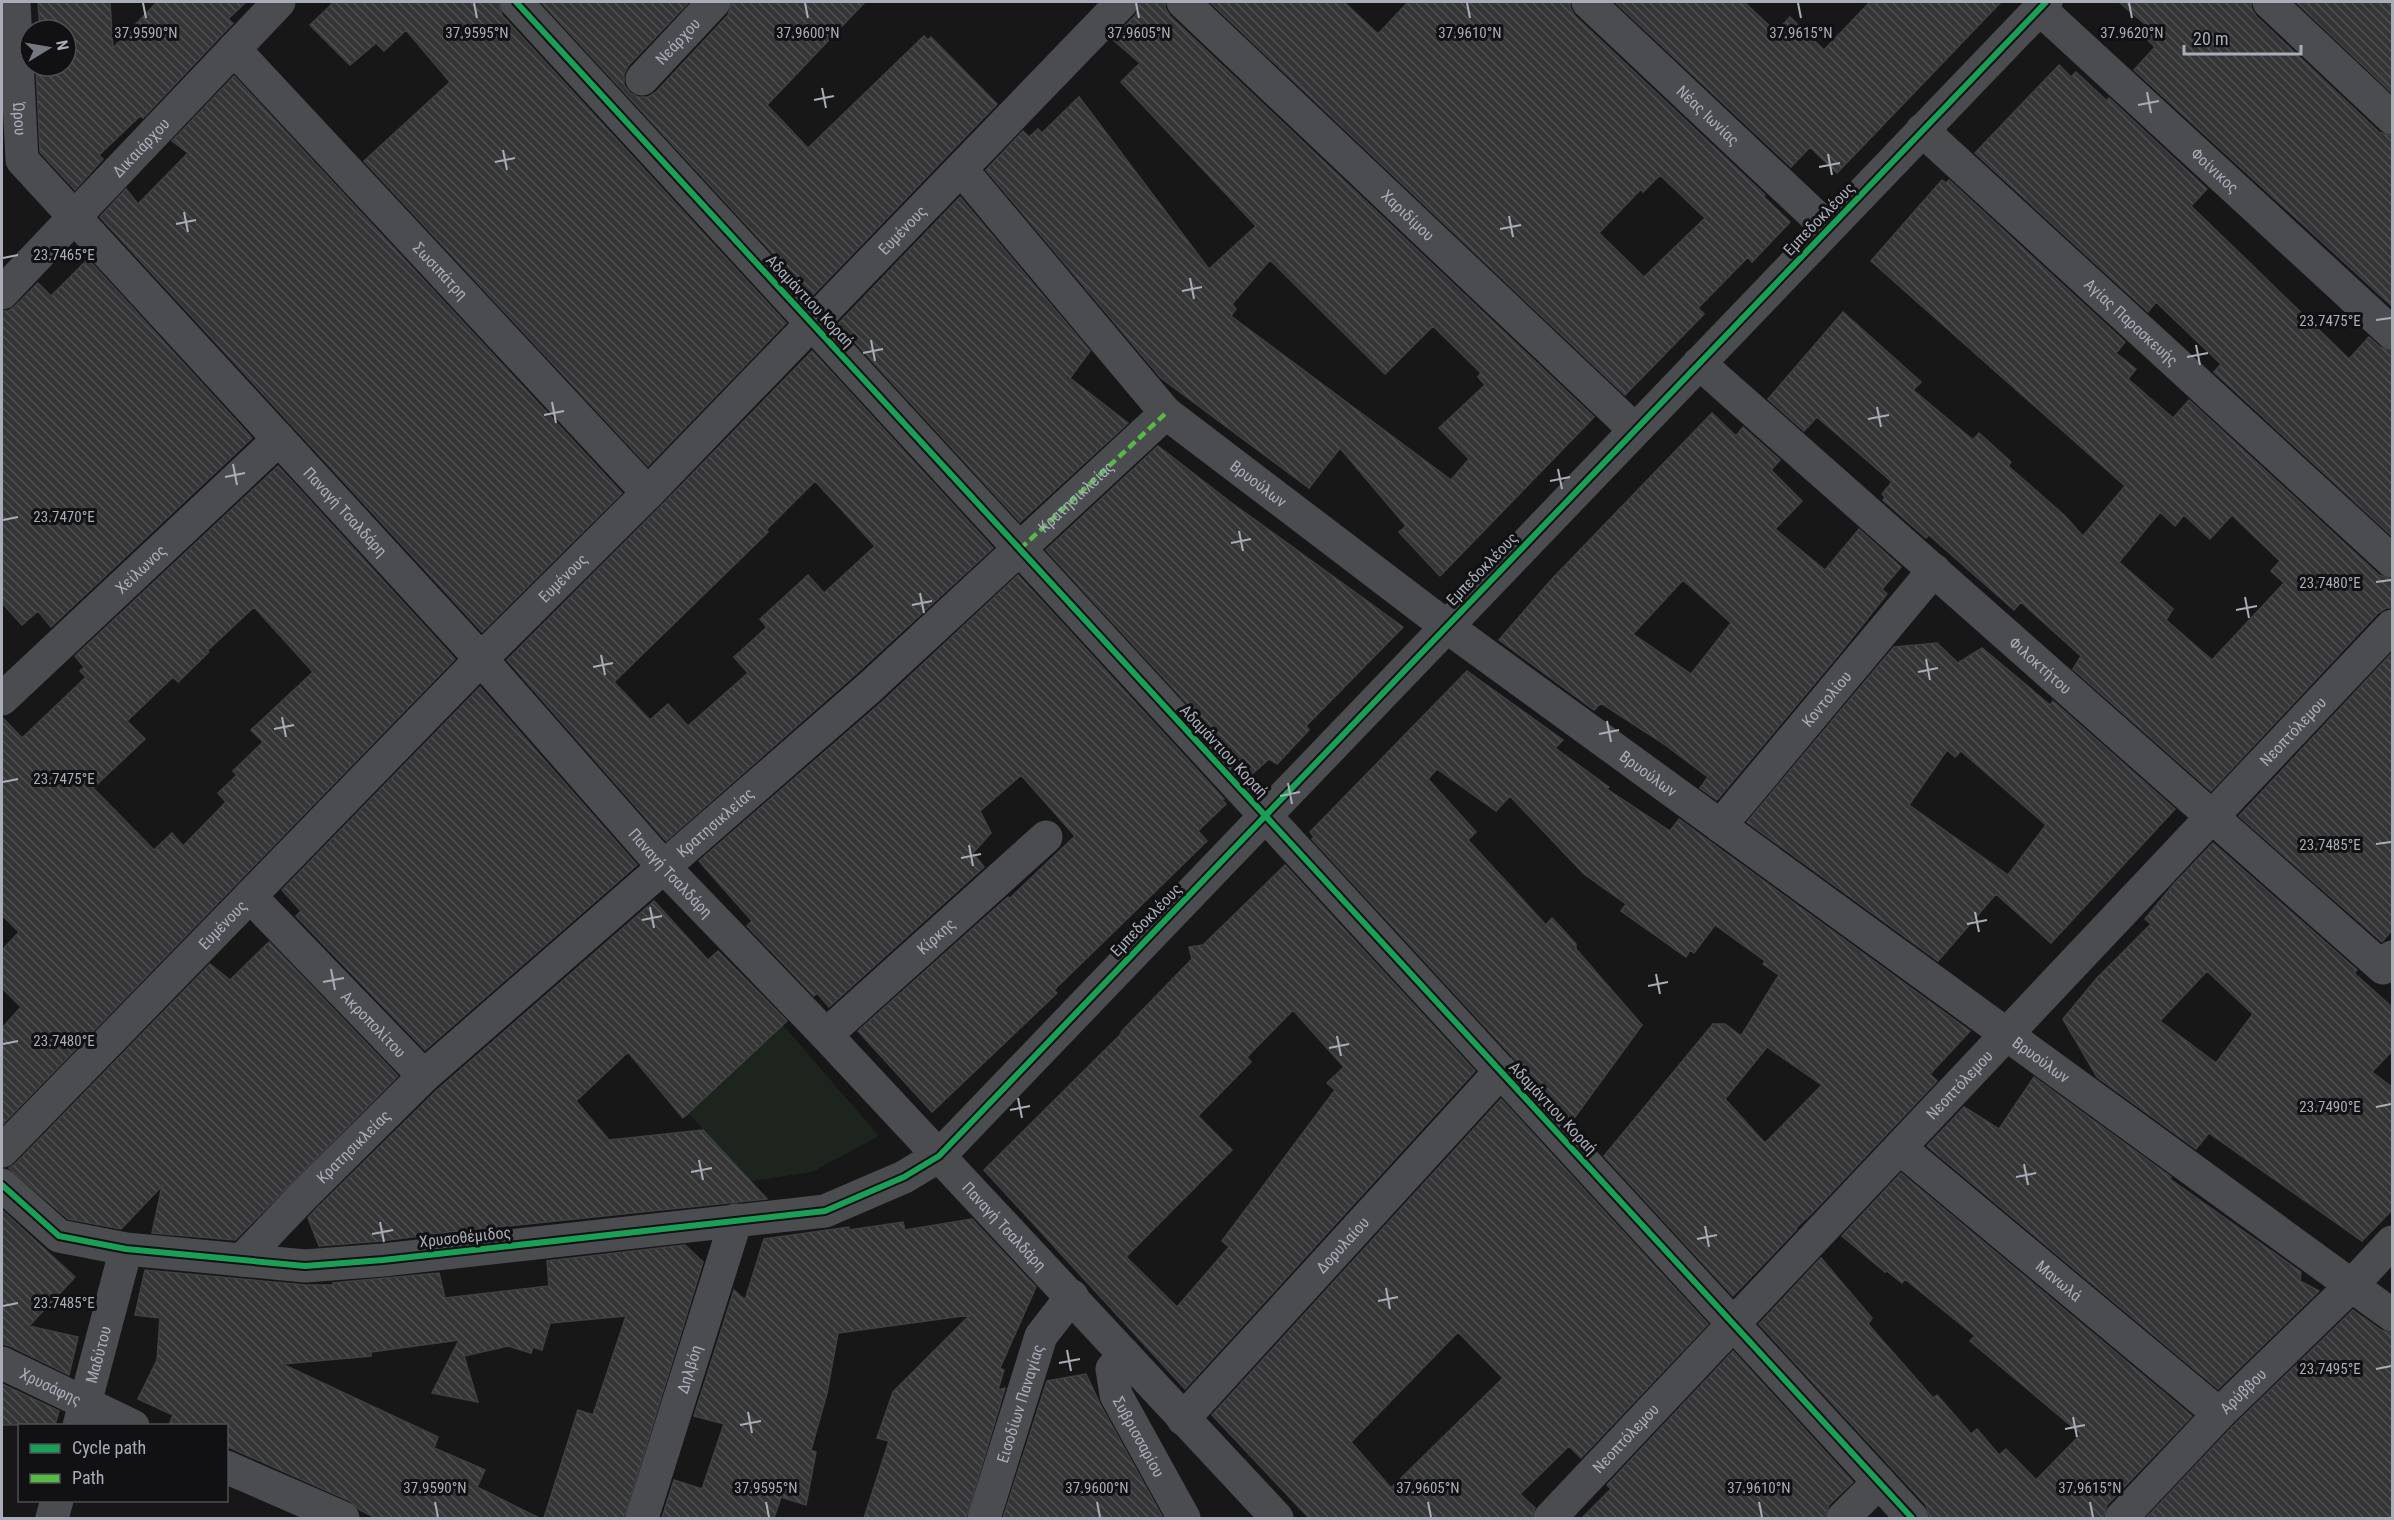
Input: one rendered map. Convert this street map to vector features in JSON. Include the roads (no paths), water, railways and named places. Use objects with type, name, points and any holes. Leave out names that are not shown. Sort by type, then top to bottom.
[{"type":"street","name":"Ώρου","points":[[14,2],[8,38],[22,160],[73,217]]},
{"type":"street","name":"Δικαιάρχου","points":[[2,292],[279,2]]},
{"type":"street","name":"Αδαμάντιου Κοραή","points":[[516,2],[1912,1518]]},
{"type":"street","name":"Νεάρχου","points":[[642,79],[714,2]]},
{"type":"street","name":"Ευμένους","points":[[2,1151],[481,659],[813,324],[1122,2]]},
{"type":"street","name":"Χαριδίμου","points":[[1183,2],[1635,430]]},
{"type":"street","name":"Νέας Ιωνίας","points":[[1588,2],[1828,228]]},
{"type":"street","points":[[2269,2],[2392,118]]},
{"type":"street","name":"Εμπεδοκλέους","points":[[939,1156],[2043,5]]},
{"type":"street","name":"Φοίνικος","points":[[2043,5],[2392,333]]},
{"type":"street","name":"Σωσιπάτρη","points":[[234,49],[648,493]]},
{"type":"street","name":"Αγίας Παρασκευής","points":[[1922,130],[2392,561]]},
{"type":"street","name":"Βρυούλων","points":[[961,169],[1166,413],[1446,626],[2392,1315]]},
{"type":"street","name":"Παναγή Τσαλδάρη","points":[[73,217],[481,659],[663,866],[1072,1296],[1276,1518]]},
{"type":"street","name":"Φιλοκτήτου","points":[[1699,363],[2214,816],[2388,963]]},
{"type":"street","name":"Κρατησικλείας","points":[[242,1260],[423,1076],[869,688],[1166,413]]},
{"type":"street","name":"Χείλωνος","points":[[2,699],[279,439]]},
{"type":"street","name":"Κοντολίου","points":[[1720,826],[1934,570]]},
{"type":"street","name":"Νεοπτόλεμου","points":[[1550,1518],[2392,626]]},
{"type":"street","name":"Κίρκης","points":[[826,1035],[1046,837]]},
{"type":"street","name":"Ακροπολίτου","points":[[250,896],[423,1076]]},
{"type":"street","name":"Δορυλαίου","points":[[1183,1419],[1501,1071]]},
{"type":"street","name":"Μανωλά","points":[[1900,1148],[2219,1414]]},
{"type":"street","name":"Χρυσοθέμιδος","points":[[2,1185],[59,1236],[126,1250],[305,1266],[371,1261],[825,1210],[904,1177],[939,1156]]},
{"type":"street","name":"Δηλβόη","points":[[642,1518],[736,1220]]},
{"type":"street","name":"Αρύββου","points":[[2121,1518],[2219,1414],[2352,1285],[2392,1242]]},
{"type":"street","name":"Μαδύτου","points":[[82,1415],[126,1250]]},
{"type":"street","name":"Εισοδίων Παναγίας","points":[[984,1518],[1041,1336],[1072,1296]]},
{"type":"street","name":"Συβρισσαρίου","points":[[1124,1354],[1112,1369],[1116,1395],[1184,1518]]},
{"type":"street","name":"Χρυσάφης","points":[[2,1363],[82,1415],[128,1424]]},
{"type":"street","points":[[228,1468],[343,1518]]},
{"type":"street","points":[[1843,1518],[1879,1482]]},
{"type":"street","points":[[52,1518],[56,1502]]}]
